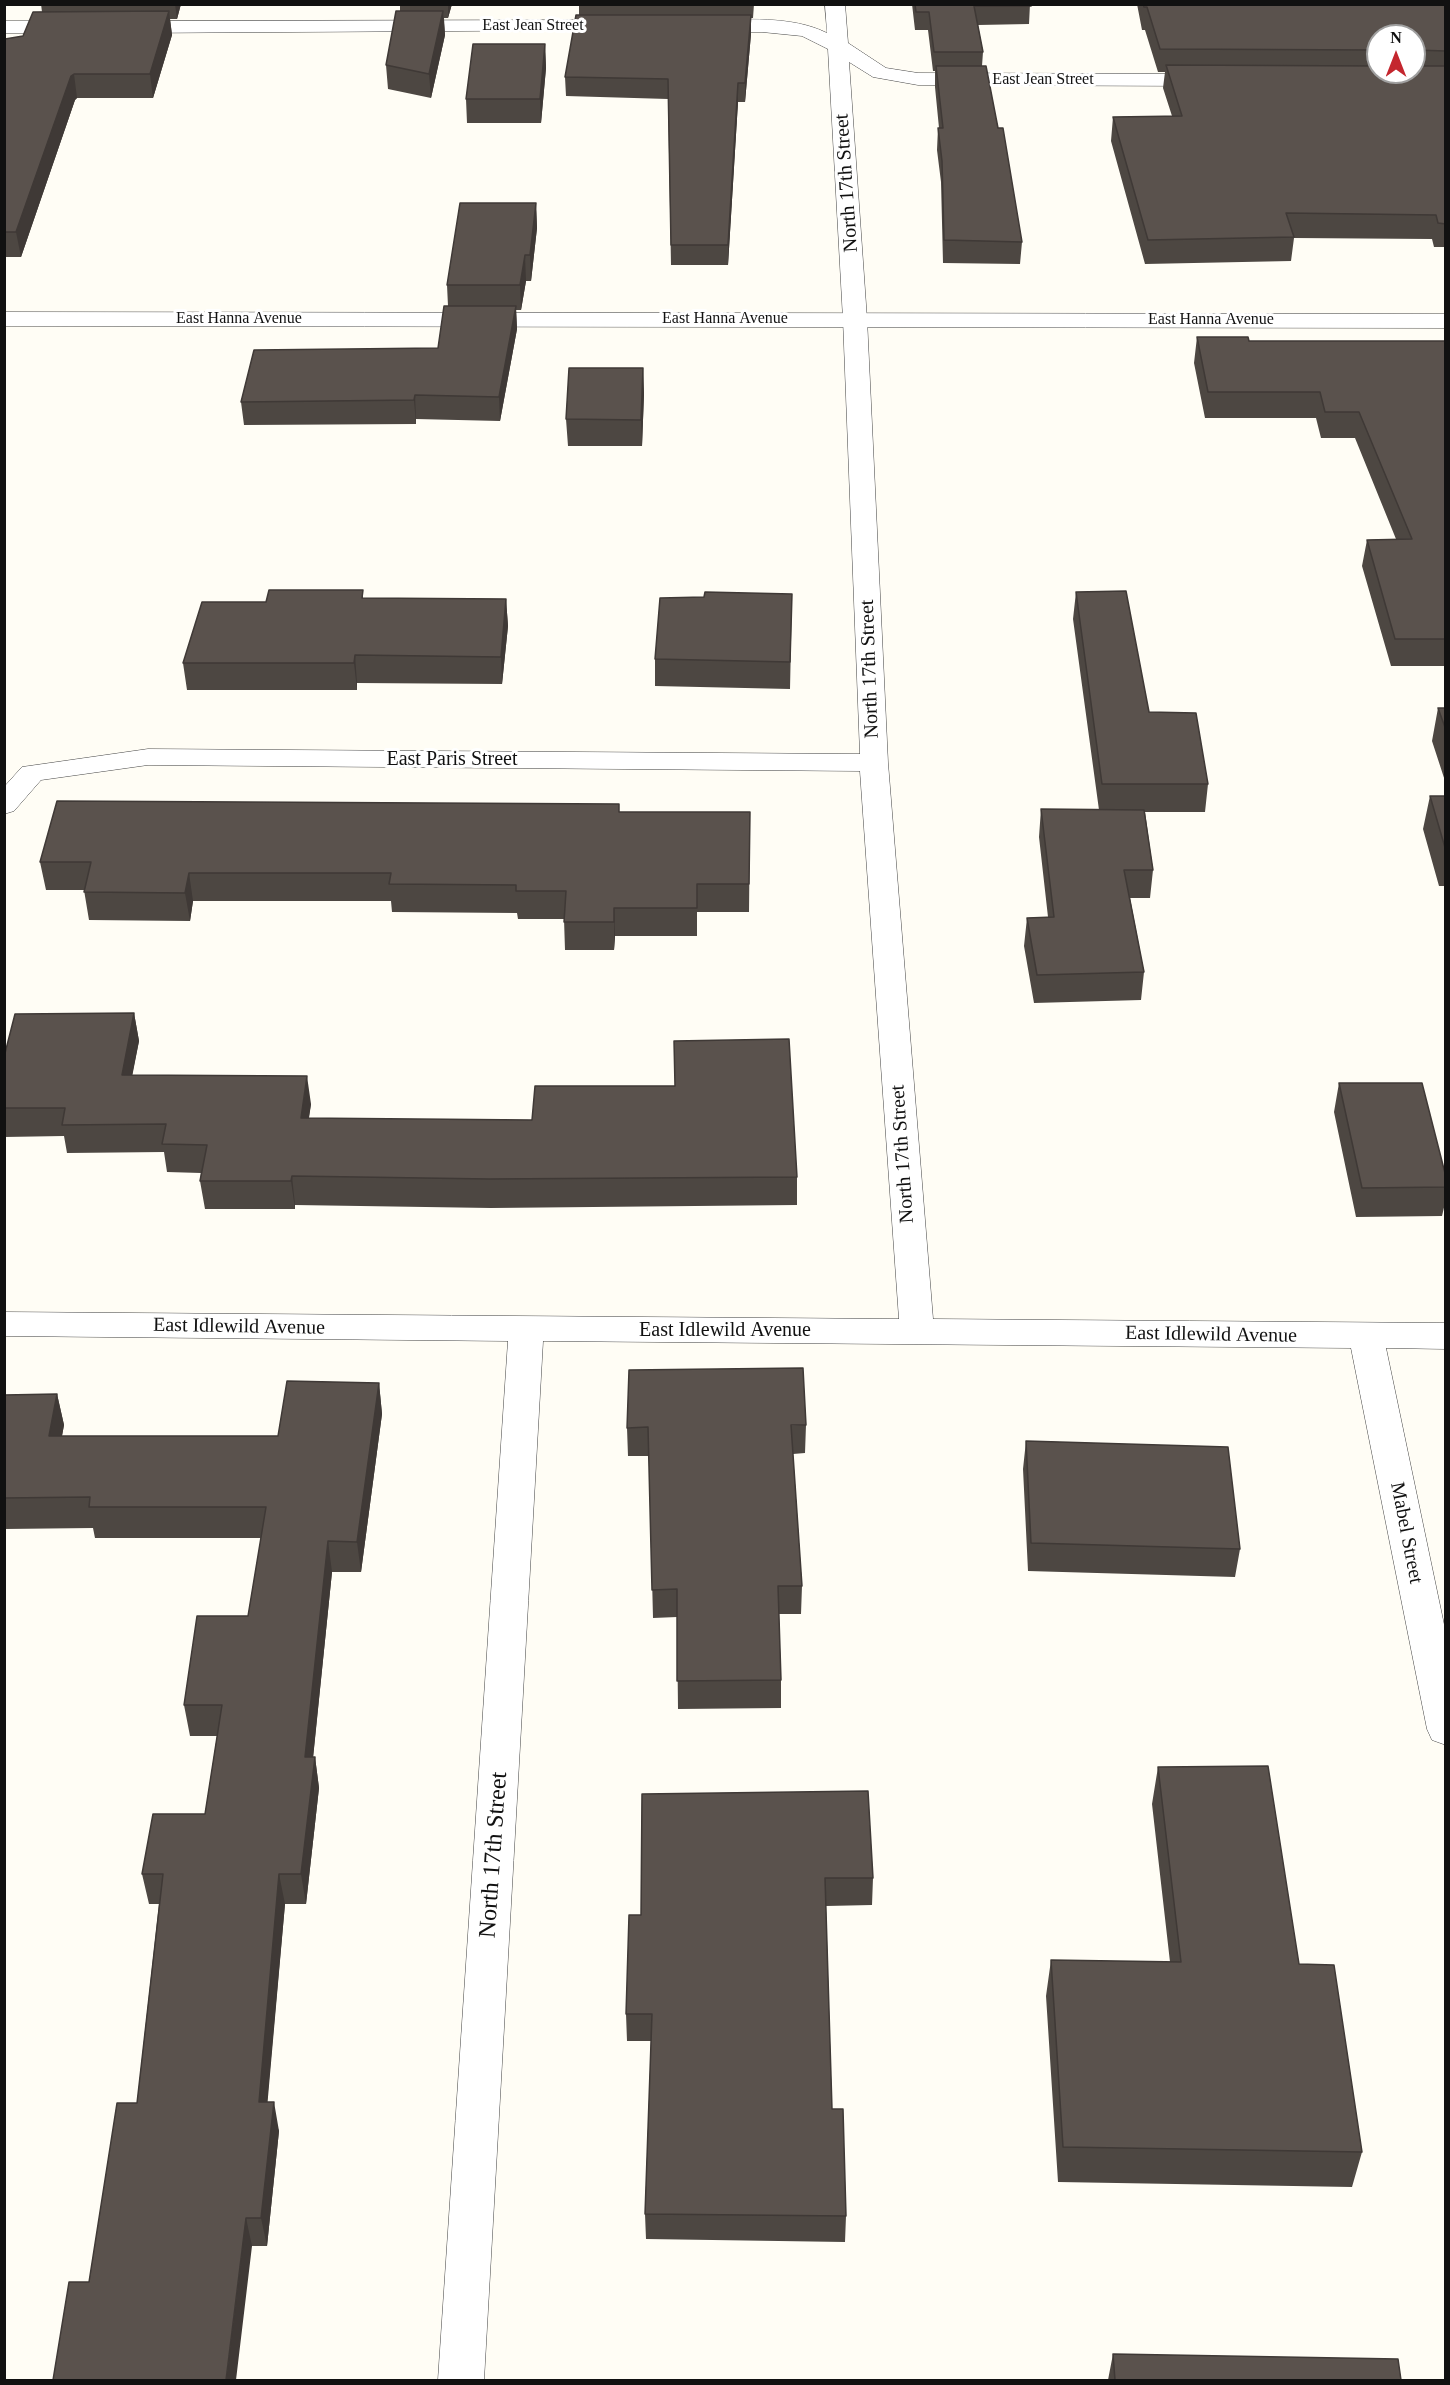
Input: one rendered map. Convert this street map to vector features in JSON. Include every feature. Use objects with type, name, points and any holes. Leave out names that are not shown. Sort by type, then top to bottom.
[{"type":"street","name":"North 17th Street","points":[[835,4],[855,319],[874,763],[917,1333]]},
{"type":"street","name":"East Jean Street","points":[[111,27],[643,26]]},
{"type":"street","name":"East Jean Street","points":[[691,26],[762,26],[806,30],[838,46],[880,73],[918,79],[1230,80]]},
{"type":"street","points":[[4,27],[87,27]]},
{"type":"street","name":"East Hanna Avenue","points":[[4,320],[1446,321]]},
{"type":"street","name":"East Paris Street","points":[[4,805],[32,773],[148,757],[874,763]]},
{"type":"street","name":"East Idlewild Avenue","points":[[4,1324],[1446,1336]]},
{"type":"street","name":"North 17th Street","points":[[461,2380],[526,1329]]},
{"type":"street","name":"Mabel Street","points":[[1366,1337],[1446,1729]]},
{"type":"building","points":[[915,4],[1030,4],[1031,6],[974,6],[983,52],[934,52],[929,12],[916,12]]},
{"type":"building","points":[[1143,4],[1446,4],[1446,51],[1426,50],[1426,24],[1366,24],[1366,50],[1160,49],[1147,7]]},
{"type":"building","points":[[169,11],[150,74],[74,74],[71,76],[16,232],[4,232],[5,39],[23,36],[33,12]]},
{"type":"building","points":[[396,11],[443,11],[429,74],[386,65]]},
{"type":"building","points":[[576,15],[751,15],[745,83],[738,83],[728,245],[671,245],[668,79],[565,77]]},
{"type":"building","points":[[473,44],[545,44],[540,99],[466,99]]},
{"type":"building","points":[[1166,65],[1366,66],[1366,84],[1426,84],[1426,66],[1446,66],[1446,224],[1438,223],[1436,215],[1286,213],[1294,237],[1148,240],[1113,117],[1182,116]]},
{"type":"building","points":[[936,66],[986,66],[998,128],[1003,128],[1022,242],[944,240],[942,161],[938,128],[943,128]]},
{"type":"building","points":[[460,203],[536,203],[530,255],[525,255],[520,285],[447,285]]},
{"type":"building","points":[[444,306],[516,306],[499,397],[415,395],[414,400],[241,402],[254,350],[438,348]]},
{"type":"building","points":[[1197,337],[1248,337],[1249,341],[1446,341],[1446,639],[1395,639],[1367,540],[1412,539],[1359,412],[1325,412],[1320,392],[1208,392]]},
{"type":"building","points":[[569,368],[643,368],[641,420],[566,419]]},
{"type":"building","points":[[269,590],[363,590],[362,598],[506,599],[501,657],[355,655],[354,663],[183,663],[202,602],[266,602]]},
{"type":"building","points":[[1126,591],[1149,712],[1196,713],[1208,784],[1102,784],[1076,592]]},
{"type":"building","points":[[705,592],[792,594],[790,662],[655,659],[660,598],[704,597]]},
{"type":"building","points":[[1438,708],[1446,708],[1446,730]]},
{"type":"building","points":[[1430,796],[1446,796],[1446,851]]},
{"type":"building","points":[[57,801],[619,804],[619,812],[750,812],[749,884],[697,884],[697,908],[614,908],[614,922],[564,922],[566,891],[516,891],[516,885],[389,884],[391,873],[189,873],[185,893],[84,892],[91,862],[40,862]]},
{"type":"building","points":[[1041,809],[1144,810],[1153,870],[1124,870],[1144,972],[1037,975],[1027,918],[1054,917]]},
{"type":"building","points":[[134,1013],[122,1075],[307,1076],[301,1118],[532,1120],[535,1086],[675,1086],[674,1041],[789,1039],[797,1177],[489,1179],[292,1176],[291,1181],[200,1181],[207,1145],[162,1144],[166,1124],[62,1125],[65,1108],[4,1108],[4,1057],[15,1014]]},
{"type":"building","points":[[1339,1083],[1422,1083],[1446,1177],[1446,1187],[1362,1188]]},
{"type":"building","points":[[803,1368],[806,1425],[791,1425],[802,1586],[778,1586],[781,1680],[677,1681],[677,1589],[652,1590],[648,1427],[627,1428],[629,1370]]},
{"type":"building","points":[[287,1381],[379,1383],[357,1542],[328,1541],[305,1757],[315,1757],[301,1874],[279,1874],[259,2102],[274,2102],[261,2218],[246,2218],[226,2380],[53,2380],[69,2282],[89,2282],[117,2103],[137,2103],[163,1874],[142,1874],[153,1814],[205,1814],[222,1705],[184,1705],[197,1616],[248,1616],[266,1507],[89,1507],[90,1497],[4,1498],[4,1395],[57,1394],[49,1436],[278,1436]]},
{"type":"building","points":[[1026,1441],[1228,1447],[1240,1549],[1031,1543]]},
{"type":"building","points":[[1268,1766],[1299,1964],[1334,1965],[1362,2152],[1063,2147],[1051,1960],[1181,1962],[1158,1767]]},
{"type":"building","points":[[868,1791],[873,1878],[825,1878],[832,2109],[843,2109],[846,2216],[645,2214],[652,2014],[626,2014],[629,1915],[641,1915],[642,1794]]},
{"type":"building","points":[[1113,2354],[1398,2359],[1401,2380],[1115,2380]]}]
